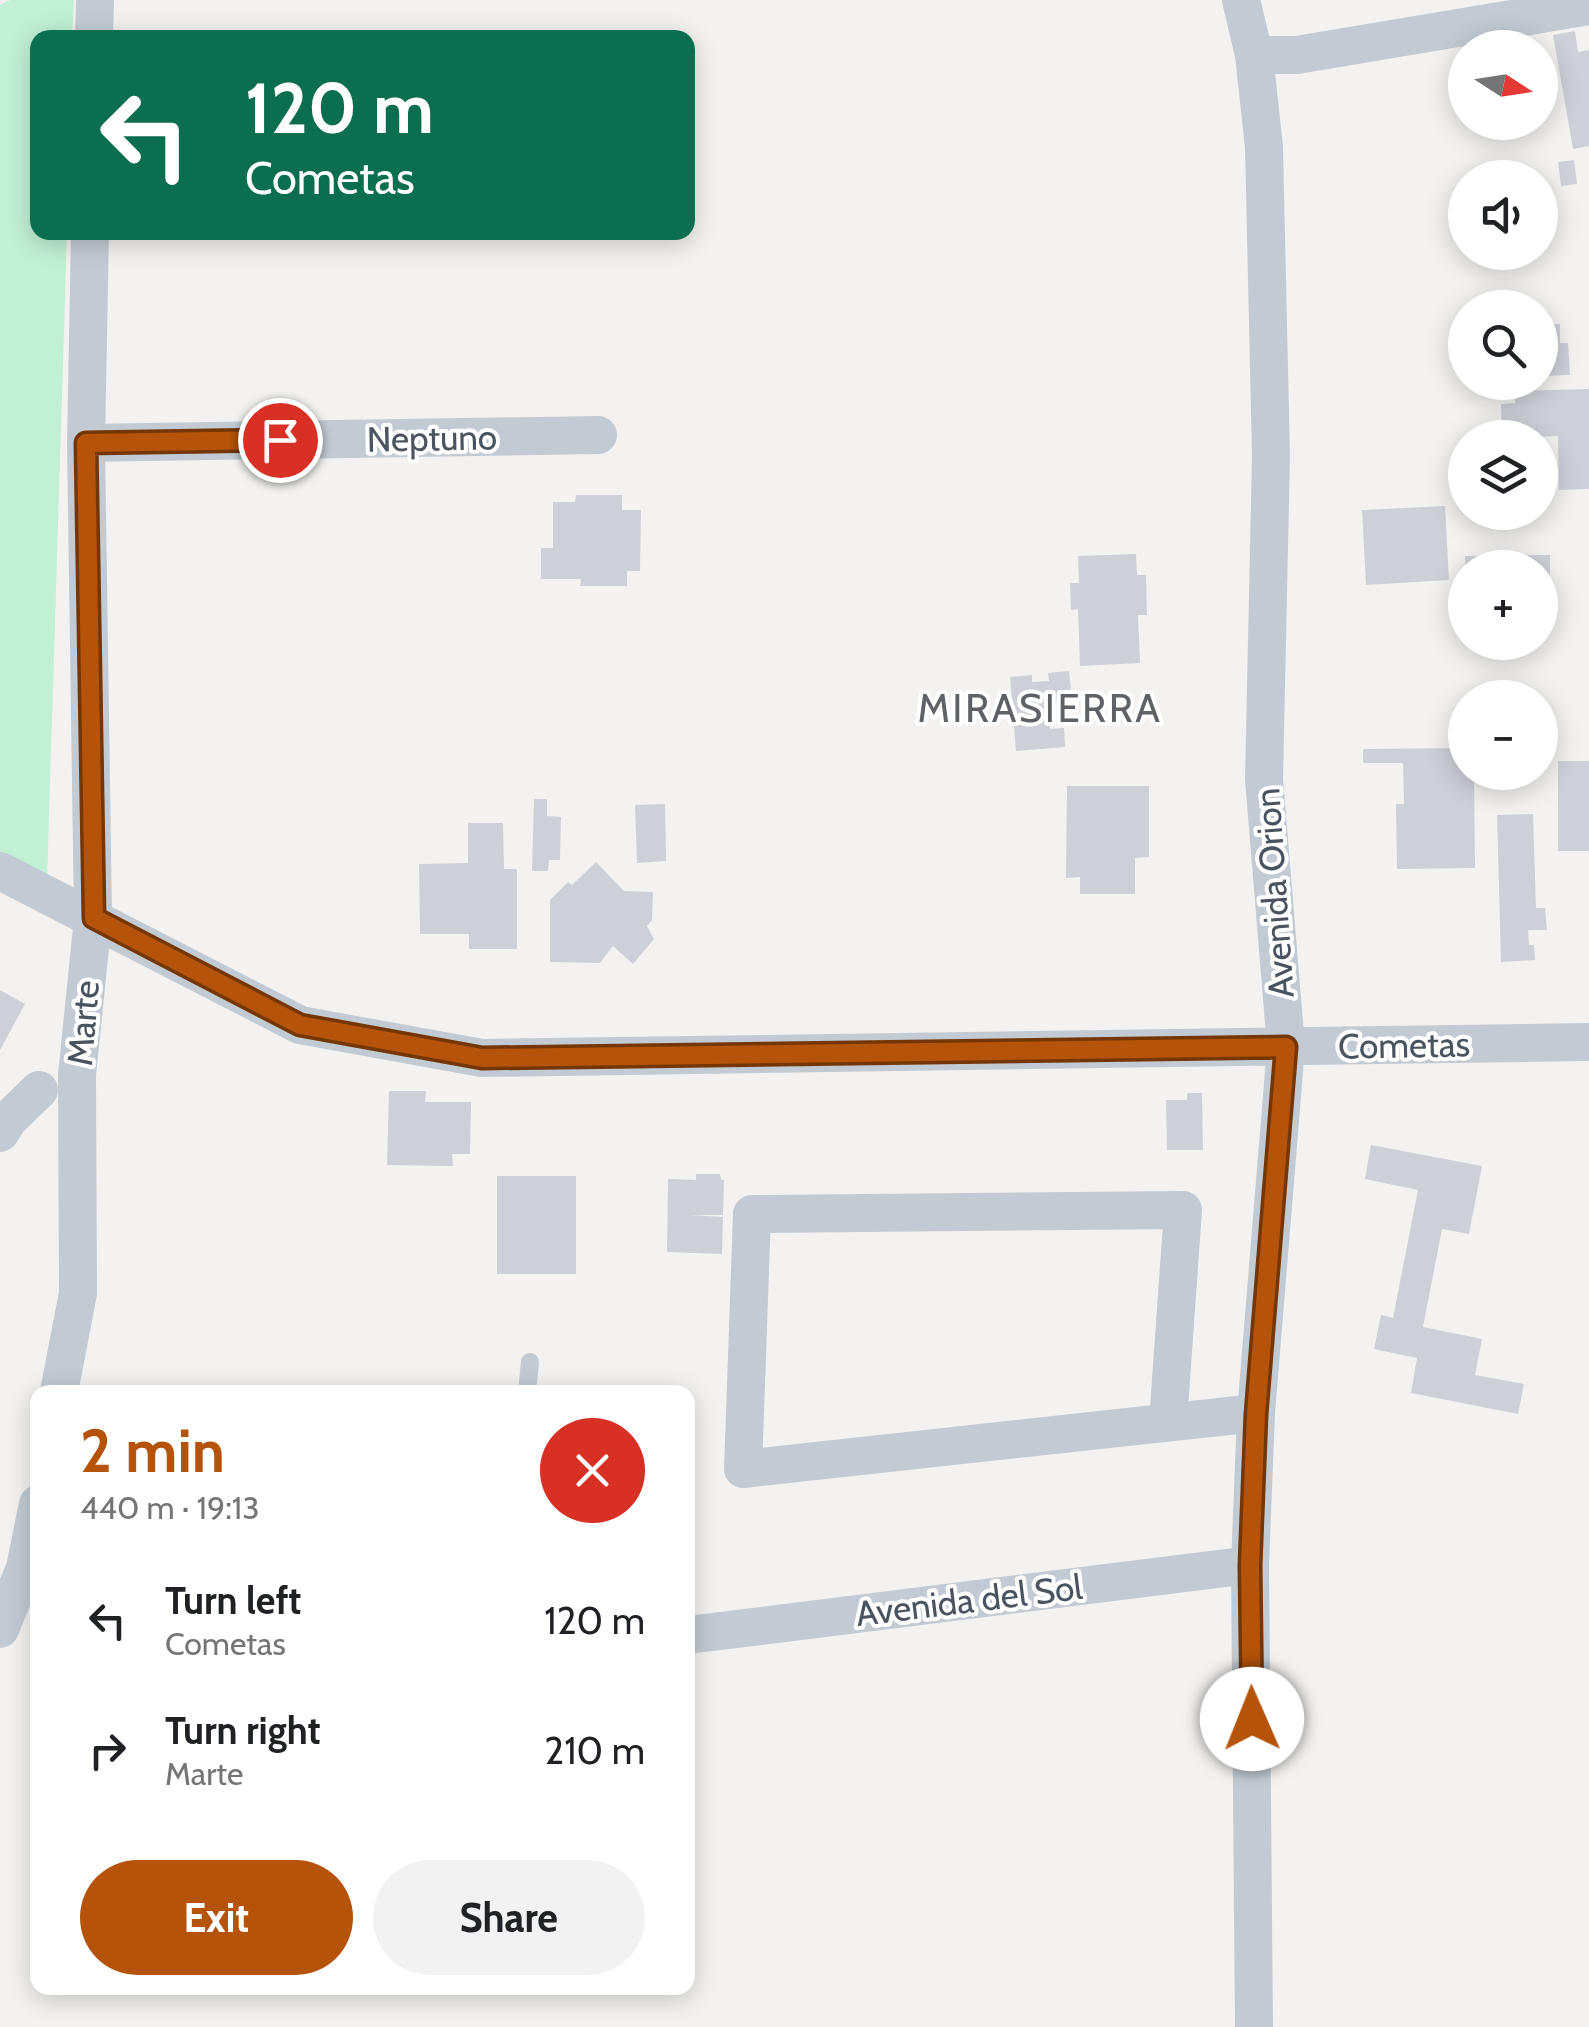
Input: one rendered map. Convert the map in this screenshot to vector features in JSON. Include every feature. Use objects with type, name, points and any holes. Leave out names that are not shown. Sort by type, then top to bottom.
[{"type":"street","points":[[94,30],[95,0]]},
{"type":"street","name":"Avenida Orion","points":[[1241,0],[1254,54],[1264,147],[1270,437],[1264,779],[1286,1047],[1256,1414],[1250,1565],[1254,2027]]},
{"type":"street","points":[[1254,54],[1297,55],[1589,6]]},
{"type":"street","name":"Marte","points":[[60,1385],[78,1293],[78,1076],[94,918],[86,443],[90,240]]},
{"type":"street","name":"Neptuno","points":[[86,443],[598,436]]},
{"type":"street","name":"Cometas","points":[[0,871],[300,1025],[482,1058],[1589,1042]]},
{"type":"street","points":[[0,1134],[9,1119],[40,1090]]},
{"type":"street","points":[[1168,1422],[1183,1210],[752,1214],[743,1469],[1256,1414]]},
{"type":"street","points":[[0,1629],[30,1532]]},
{"type":"street","name":"Avenida del Sol","points":[[695,1634],[1250,1565]]},
{"type":"lane","points":[[528,1385],[530,1362]]},
{"type":"green space","points":[[10,0],[74,0],[72,30],[30,30],[30,240],[67,240],[47,881],[0,856],[0,5]]},
{"type":"building","points":[[1575,31],[1578,52],[1589,50],[1589,146],[1573,149],[1558,64],[1558,34]]},
{"type":"building","points":[[1574,160],[1577,184],[1561,186],[1558,162]]},
{"type":"building","points":[[1558,324],[1560,343],[1568,343],[1570,375],[1558,375]]},
{"type":"building","points":[[1589,389],[1589,489],[1559,490],[1558,420],[1501,420],[1501,404],[1515,400],[1558,400],[1558,390]]},
{"type":"building","points":[[576,495],[622,495],[622,510],[641,510],[640,571],[627,571],[627,586],[580,586],[581,579],[541,579],[541,548],[553,548],[553,502],[575,502]]},
{"type":"building","points":[[1445,506],[1448,580],[1366,585],[1362,510]]},
{"type":"building","points":[[1136,554],[1137,575],[1146,575],[1147,615],[1138,615],[1140,663],[1080,666],[1078,609],[1071,610],[1070,583],[1079,583],[1078,556]]},
{"type":"building","points":[[1069,671],[1072,700],[1048,702],[1050,729],[1064,728],[1065,747],[1016,751],[1010,677],[1032,675],[1032,682],[1049,681],[1048,673]]},
{"type":"building","points":[[1448,748],[1448,790],[1474,790],[1475,868],[1397,869],[1396,804],[1404,804],[1403,763],[1363,763],[1363,749]]},
{"type":"building","points":[[1558,761],[1589,761],[1589,851],[1558,851]]},
{"type":"building","points":[[1067,786],[1149,786],[1149,857],[1135,858],[1135,894],[1080,894],[1080,877],[1066,878]]},
{"type":"building","points":[[534,799],[547,799],[547,816],[561,817],[560,860],[549,860],[548,871],[532,871]]},
{"type":"building","points":[[665,804],[666,861],[637,863],[635,805]]},
{"type":"building","points":[[1533,814],[1536,908],[1545,908],[1547,930],[1528,930],[1535,960],[1501,962],[1497,815]]},
{"type":"building","points":[[468,823],[503,823],[504,869],[517,869],[517,949],[469,949],[469,934],[420,934],[419,864],[468,863]]},
{"type":"building","points":[[596,862],[624,891],[653,892],[652,920],[647,926],[654,939],[633,964],[613,946],[600,963],[550,962],[550,900]]},
{"type":"building","points":[[0,990],[25,1004],[0,1050]]},
{"type":"building","points":[[389,1091],[426,1091],[425,1102],[471,1102],[470,1154],[452,1154],[453,1166],[387,1165]]},
{"type":"building","points":[[1187,1093],[1202,1093],[1203,1150],[1167,1150],[1166,1100],[1187,1100]]},
{"type":"building","points":[[1371,1145],[1482,1166],[1469,1234],[1442,1229],[1423,1327],[1482,1339],[1475,1375],[1524,1384],[1518,1414],[1411,1393],[1417,1358],[1374,1349],[1381,1315],[1393,1318],[1418,1190],[1365,1179]]},
{"type":"building","points":[[696,1174],[720,1174],[724,1180],[723,1215],[690,1215],[723,1217],[722,1254],[667,1252],[668,1179],[696,1180]]},
{"type":"building","points":[[497,1176],[576,1176],[576,1274],[497,1274]]},
{"type":"district","name":"MIRASIERRA","points":[[1040,707]]},
{"type":"route","points":[[280,440],[86,443],[94,918],[300,1025],[482,1058],[1286,1047],[1256,1414],[1250,1565],[1252,1719]]}]
